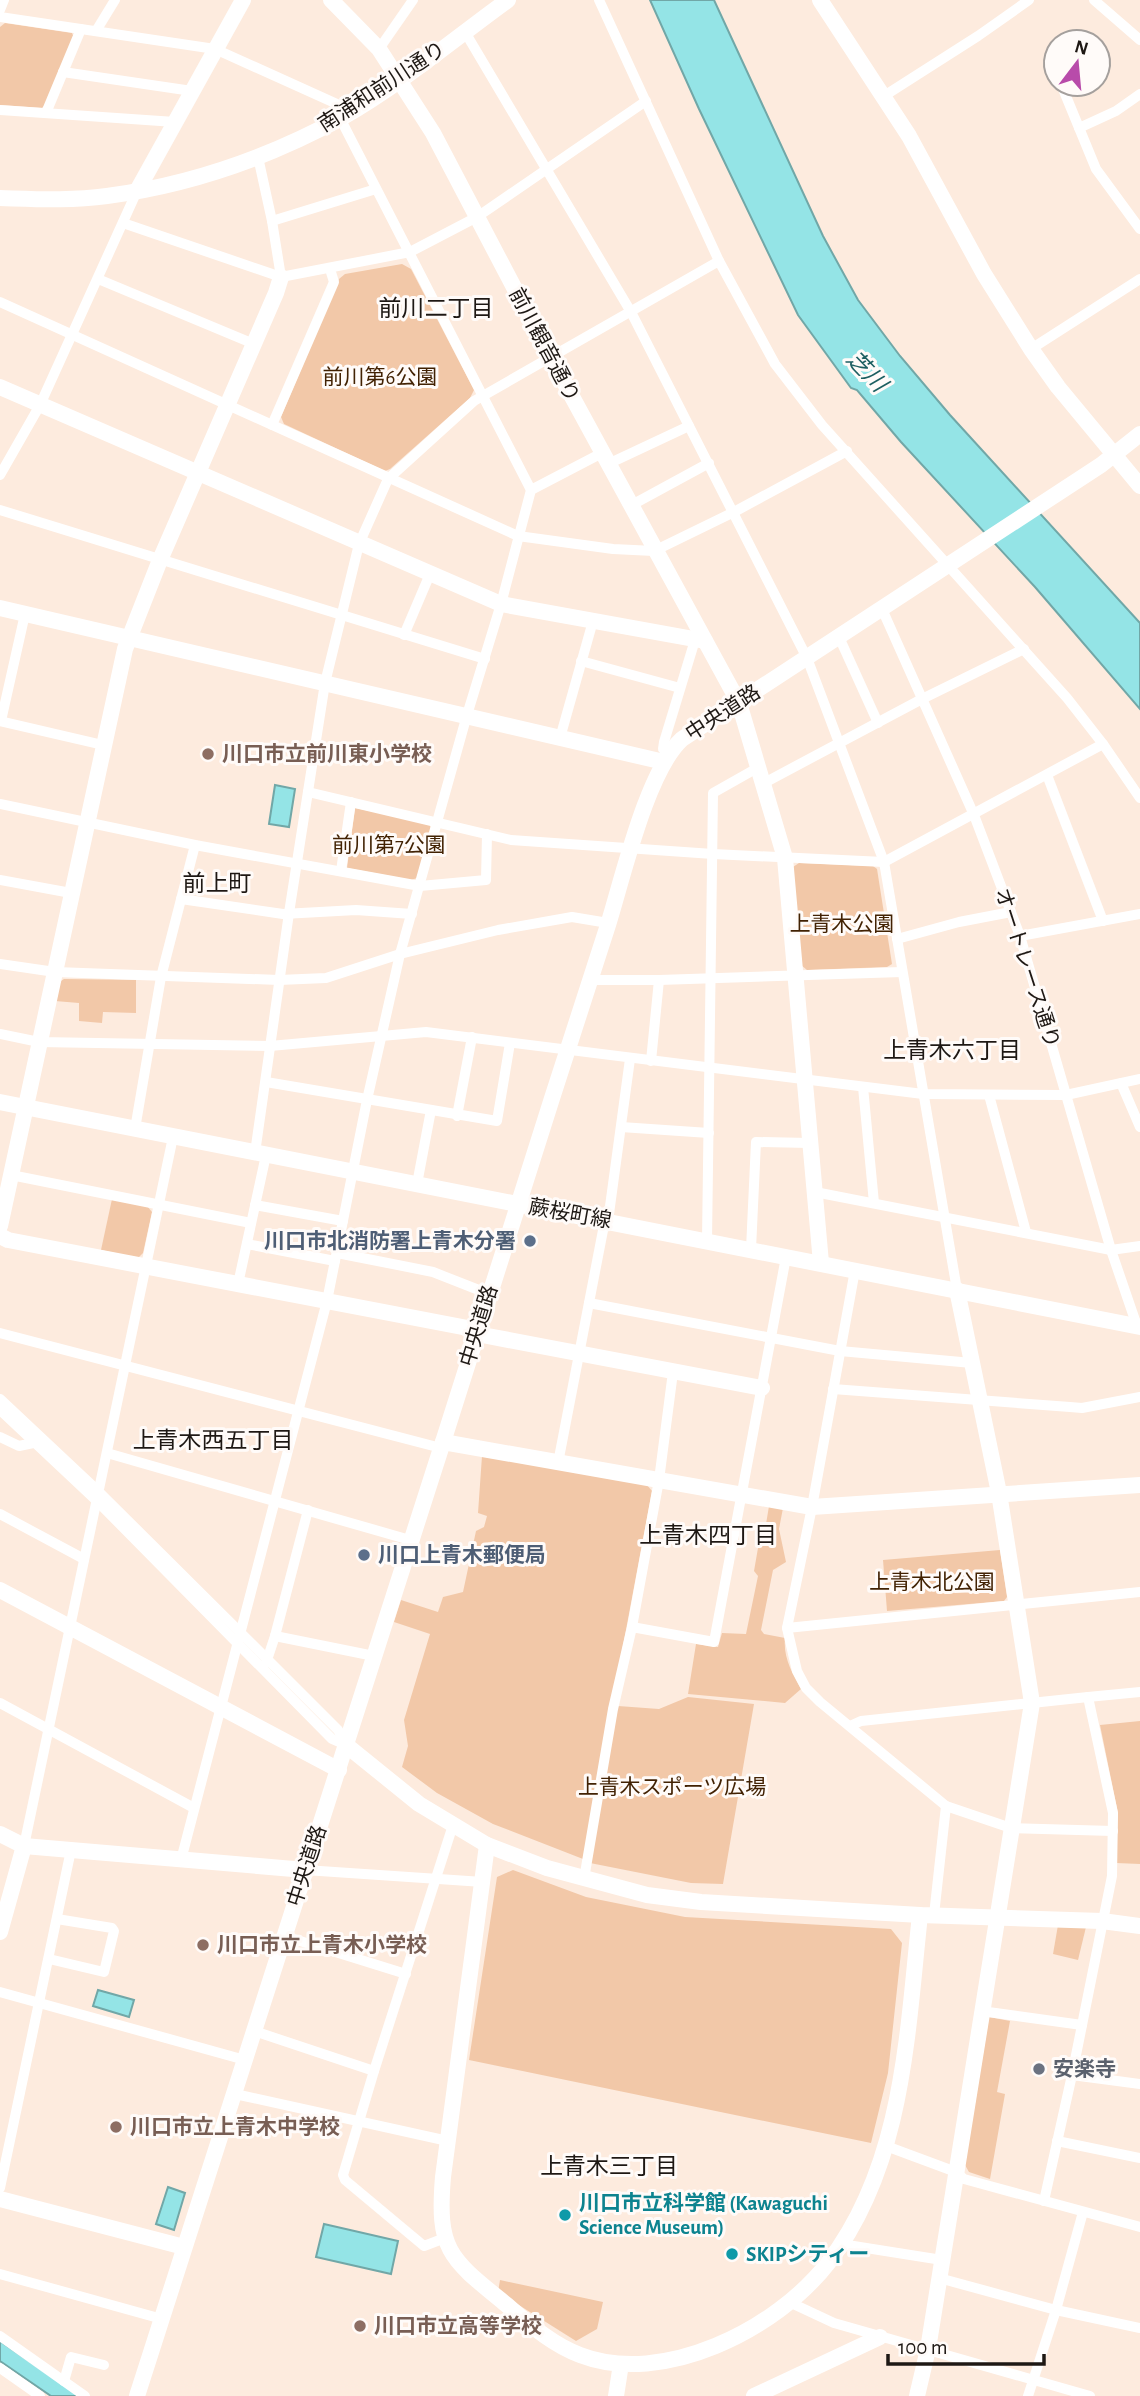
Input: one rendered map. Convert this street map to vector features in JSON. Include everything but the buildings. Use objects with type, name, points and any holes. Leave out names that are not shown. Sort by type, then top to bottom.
[{"type":"street","points":[[0,10],[4,0]]},
{"type":"street","points":[[96,31],[115,0]]},
{"type":"street","points":[[0,475],[3,463],[40,405],[137,191],[243,0]]},
{"type":"street","name":"前川観音通り","points":[[331,0],[379,49],[433,133],[700,641],[738,703],[785,858],[821,1264]]},
{"type":"street","points":[[379,49],[413,0]]},
{"type":"street","name":"南浦和前川通り","points":[[0,198],[73,199],[137,191],[217,172],[258,157],[342,117],[400,80],[508,0]]},
{"type":"street","points":[[599,0],[719,261],[775,364],[847,452],[955,561],[1103,744],[1140,798]]},
{"type":"street","points":[[820,0],[884,96],[931,174],[984,274],[1031,348],[1058,387],[1140,486]]},
{"type":"street","points":[[884,96],[1029,0]]},
{"type":"street","points":[[1094,0],[1140,40]]},
{"type":"street","points":[[0,17],[215,49],[337,104],[376,189],[531,490],[501,604],[400,954],[367,1100],[327,1301],[181,1860]]},
{"type":"street","points":[[46,113],[81,29]]},
{"type":"street","points":[[465,32],[631,312],[734,512],[807,658],[884,862],[957,1290],[999,1493],[1032,1703],[928,2349],[917,2396]]},
{"type":"street","points":[[63,72],[192,91]]},
{"type":"street","points":[[1079,128],[1116,111],[1140,94]]},
{"type":"street","points":[[1066,98],[1096,169],[1140,229]]},
{"type":"street","points":[[123,223],[281,277],[410,253],[477,217],[646,101]]},
{"type":"street","points":[[0,110],[174,122]]},
{"type":"street","points":[[0,1226],[128,638],[281,277],[258,157]]},
{"type":"street","points":[[272,220],[376,189]]},
{"type":"street","points":[[238,1284],[255,1205],[266,1082],[279,980],[325,683],[359,544],[388,479],[482,396],[719,261]]},
{"type":"street","points":[[272,425],[334,282],[330,269]]},
{"type":"street","points":[[98,279],[254,344]]},
{"type":"street","points":[[1031,348],[1140,279]]},
{"type":"street","points":[[0,302],[518,536],[614,549],[654,551],[847,452]]},
{"type":"street","points":[[0,387],[501,604],[700,641],[680,688],[664,742],[666,758],[560,738],[0,608]]},
{"type":"street","points":[[531,490],[690,426]]},
{"type":"street","name":"中央道路","points":[[138,2396],[608,923],[666,758],[682,739],[1115,456],[1140,433]]},
{"type":"street","points":[[630,506],[709,463]]},
{"type":"street","points":[[0,510],[485,659]]},
{"type":"street","points":[[404,635],[430,574]]},
{"type":"street","name":"オートレース通り","points":[[882,609],[974,814],[1012,912],[1111,1251],[1139,1331]]},
{"type":"street","points":[[25,614],[1,721],[103,745]]},
{"type":"street","points":[[560,738],[593,621]]},
{"type":"street","points":[[839,637],[878,723]]},
{"type":"street","points":[[707,1241],[713,793],[840,744],[922,699],[1024,649]]},
{"type":"street","points":[[582,661],[680,688]]},
{"type":"street","points":[[308,792],[511,840],[884,862],[1103,744]]},
{"type":"street","points":[[1047,775],[1103,921]]},
{"type":"street","points":[[341,871],[351,802]]},
{"type":"street","points":[[0,804],[195,845],[420,886],[486,880],[487,834]]},
{"type":"street","points":[[135,1129],[161,977],[195,845]]},
{"type":"street","points":[[0,880],[71,893]]},
{"type":"street","points":[[181,899],[243,910],[289,913],[356,910],[412,914]]},
{"type":"street","points":[[897,939],[959,922],[1012,912]]},
{"type":"street","points":[[1020,936],[1140,914]]},
{"type":"street","points":[[0,964],[55,972],[161,977],[279,980],[326,978],[400,954],[554,919],[572,917],[608,923]]},
{"type":"street","points":[[590,980],[902,972]]},
{"type":"street","points":[[651,1061],[659,980]]},
{"type":"street","points":[[0,1034],[39,1042],[271,1046],[426,1032],[923,1094],[1066,1096],[1140,1079]]},
{"type":"street","points":[[457,1116],[472,1037]]},
{"type":"street","points":[[266,1082],[497,1121],[510,1042]]},
{"type":"street","points":[[558,1463],[606,1221],[630,1059]]},
{"type":"street","points":[[1121,1083],[1140,1127]]},
{"type":"street","points":[[863,1087],[874,1203]]},
{"type":"street","points":[[989,1095],[1026,1232]]},
{"type":"street","name":"蕨桜町線","points":[[0,1102],[957,1290],[1139,1331]]},
{"type":"street","points":[[417,1184],[430,1110]]},
{"type":"street","points":[[621,1127],[709,1133]]},
{"type":"street","points":[[1,1921],[24,1846],[173,1137]]},
{"type":"street","points":[[751,1250],[756,1142],[810,1143]]},
{"type":"street","points":[[11,1175],[251,1223]]},
{"type":"street","points":[[815,1192],[1111,1251],[1140,1245]]},
{"type":"street","points":[[255,1205],[343,1221]]},
{"type":"street","points":[[0,1236],[8,1240],[762,1388]]},
{"type":"street","points":[[247,1244],[433,1272],[489,1294]]},
{"type":"street","points":[[632,1627],[714,1642],[786,1257]]},
{"type":"street","points":[[855,1270],[787,1628],[797,1671],[806,1688],[946,1806],[1011,1828],[1113,1831]]},
{"type":"street","points":[[589,1303],[840,1351],[972,1363]]},
{"type":"street","points":[[0,1333],[442,1445],[812,1507],[1140,1485]]},
{"type":"street","points":[[584,1879],[613,1709],[632,1627],[659,1480],[673,1372]]},
{"type":"street","points":[[833,1389],[1082,1408],[1140,1397]]},
{"type":"street","points":[[0,1399],[40,1442],[98,1496],[238,1637],[338,1730],[346,1745],[410,1797],[487,1845],[584,1879],[647,1895],[701,1902],[927,1915],[1102,1921],[1140,1926]]},
{"type":"street","points":[[0,1410],[40,1442]]},
{"type":"street","points":[[0,1437],[19,1446],[40,1442]]},
{"type":"street","points":[[107,1453],[411,1540]]},
{"type":"street","points":[[265,1663],[275,1636],[308,1510]]},
{"type":"street","points":[[0,1514],[84,1559]]},
{"type":"street","points":[[0,1590],[339,1770]]},
{"type":"street","points":[[787,1628],[1140,1591]]},
{"type":"street","points":[[275,1636],[374,1656]]},
{"type":"street","points":[[850,1726],[860,1721],[1140,1692]]},
{"type":"street","points":[[1044,2201],[1112,1875],[1113,1813],[1088,1697]]},
{"type":"street","points":[[0,1703],[194,1808]]},
{"type":"street","points":[[487,1845],[441,2205],[445,2238],[452,2255],[463,2269],[537,2330],[581,2356],[621,2364],[664,2362],[707,2348],[753,2327],[789,2302],[815,2279],[842,2244],[865,2199],[886,2146],[900,2087],[946,1806]]},
{"type":"street","points":[[445,2238],[424,2246],[345,2180],[343,2175],[453,1825]]},
{"type":"street","points":[[0,1834],[24,1846],[483,1882]]},
{"type":"street","points":[[0,2188],[71,1850]]},
{"type":"street","points":[[49,1959],[104,1972],[114,1931],[112,1928],[57,1919]]},
{"type":"street","points":[[284,1936],[406,1974]]},
{"type":"street","points":[[0,1992],[245,2060]]},
{"type":"street","points":[[981,2011],[1082,2025]]},
{"type":"street","points":[[254,2031],[374,2071]]},
{"type":"street","points":[[1072,2075],[1140,2084]]},
{"type":"street","points":[[235,2094],[448,2141]]},
{"type":"street","points":[[1057,2141],[1140,2158]]},
{"type":"street","points":[[886,2146],[956,2172],[964,2179],[1140,2227]]},
{"type":"street","points":[[0,2199],[184,2247]]},
{"type":"street","points":[[1028,2396],[1056,2310],[1083,2211]]},
{"type":"street","points":[[842,2244],[942,2260]]},
{"type":"street","points":[[0,2274],[162,2319]]},
{"type":"street","points":[[939,2278],[1056,2310],[1140,2328]]},
{"type":"street","points":[[789,2302],[834,2323],[1090,2396]]},
{"type":"street","points":[[0,2336],[85,2396]]},
{"type":"street","points":[[754,2396],[880,2337]]},
{"type":"street","points":[[64,2381],[71,2357],[104,2365]]},
{"type":"street","points":[[616,2396],[621,2364]]},
{"type":"street","points":[[0,2368],[40,2396]]},
{"type":"green space","points":[[5,23],[72,33],[74,38],[42,108],[0,105],[0,27]]},
{"type":"green space","name":"前川第6公園","points":[[402,264],[411,269],[474,390],[470,398],[385,471],[284,424],[281,417],[339,279],[345,274]]},
{"type":"green space","name":"前川第7公園","points":[[355,808],[429,823],[431,828],[417,878],[411,880],[347,868]]},
{"type":"green space","name":"上青木公園","points":[[799,863],[873,866],[877,869],[892,964],[887,967],[807,970],[801,965],[793,867]]},
{"type":"green space","points":[[64,979],[136,980],[136,1013],[103,1012],[102,1023],[79,1021],[79,1003],[55,1001],[58,983]]},
{"type":"green space","points":[[112,1199],[147,1206],[152,1212],[143,1253],[138,1258],[101,1250]]},
{"type":"green space","points":[[482,1456],[647,1485],[652,1491],[583,1859],[493,1824],[437,1793],[402,1767],[408,1746],[404,1720],[430,1634],[394,1622],[401,1600],[438,1612],[443,1597],[463,1592],[476,1531],[484,1527],[487,1516],[478,1513]]},
{"type":"green space","points":[[769,1506],[783,1508],[779,1529],[786,1562],[773,1570],[761,1630],[764,1634],[785,1638],[791,1671],[801,1689],[785,1703],[688,1694],[696,1644],[718,1647],[722,1633],[746,1634],[758,1576],[754,1571],[762,1525],[766,1524]]},
{"type":"green space","name":"上青木北公園","points":[[1000,1550],[1007,1597],[1004,1601],[887,1611],[883,1560]]},
{"type":"green space","name":"上青木スポーツ広場","points":[[688,1697],[754,1704],[723,1884],[691,1883],[590,1863],[618,1706],[659,1709]]},
{"type":"green space","points":[[1140,1721],[1140,1864],[1116,1863],[1118,1813],[1100,1725]]},
{"type":"green space","points":[[513,1870],[586,1897],[685,1917],[891,1929],[902,1943],[888,2073],[871,2143],[469,2060],[497,1877]]},
{"type":"green space","points":[[1058,1925],[1086,1927],[1078,1960],[1053,1954]]},
{"type":"green space","points":[[989,2017],[1010,2021],[997,2092],[1005,2094],[990,2179],[969,2172],[965,2165]]},
{"type":"green space","points":[[500,2280],[603,2302],[597,2329],[576,2341],[498,2292]]},
{"type":"water","name":"芝川","points":[[650,0],[714,0],[823,236],[858,300],[900,356],[950,415],[1140,623],[1140,709],[1035,587],[901,442],[857,390],[851,388],[798,315]]},
{"type":"water","points":[[275,785],[295,789],[289,827],[269,824]]},
{"type":"water","points":[[98,1990],[134,2000],[129,2017],[93,2006]]},
{"type":"water","points":[[168,2187],[185,2193],[174,2230],[156,2224]]},
{"type":"water","points":[[324,2224],[398,2241],[391,2274],[316,2257]]},
{"type":"water","points":[[0,2341],[80,2396],[51,2396],[0,2361]]},
{"type":"place","name":"川口市立前川東小学校","points":[[208,754]]},
{"type":"place","name":"川口市北消防署上青木分署","points":[[530,1241]]},
{"type":"place","name":"川口上青木郵便局","points":[[364,1555]]},
{"type":"place","name":"川口市立上青木小学校","points":[[203,1945]]},
{"type":"place","name":"安楽寺","points":[[1039,2069]]},
{"type":"place","name":"川口市立上青木中学校","points":[[116,2127]]},
{"type":"place","name":"川口市立科学館 (Kawaguchi Science Museum)","points":[[565,2215]]},
{"type":"place","name":"SKIPシティー","points":[[732,2254]]},
{"type":"place","name":"川口市立高等学校","points":[[360,2326]]},
{"type":"district","name":"前川二丁目","points":[[436,309]]},
{"type":"district","name":"前上町","points":[[217,884]]},
{"type":"district","name":"上青木六丁目","points":[[952,1051]]},
{"type":"district","name":"上青木西五丁目","points":[[213,1441]]},
{"type":"district","name":"上青木四丁目","points":[[708,1536]]},
{"type":"district","name":"上青木三丁目","points":[[609,2167]]}]
